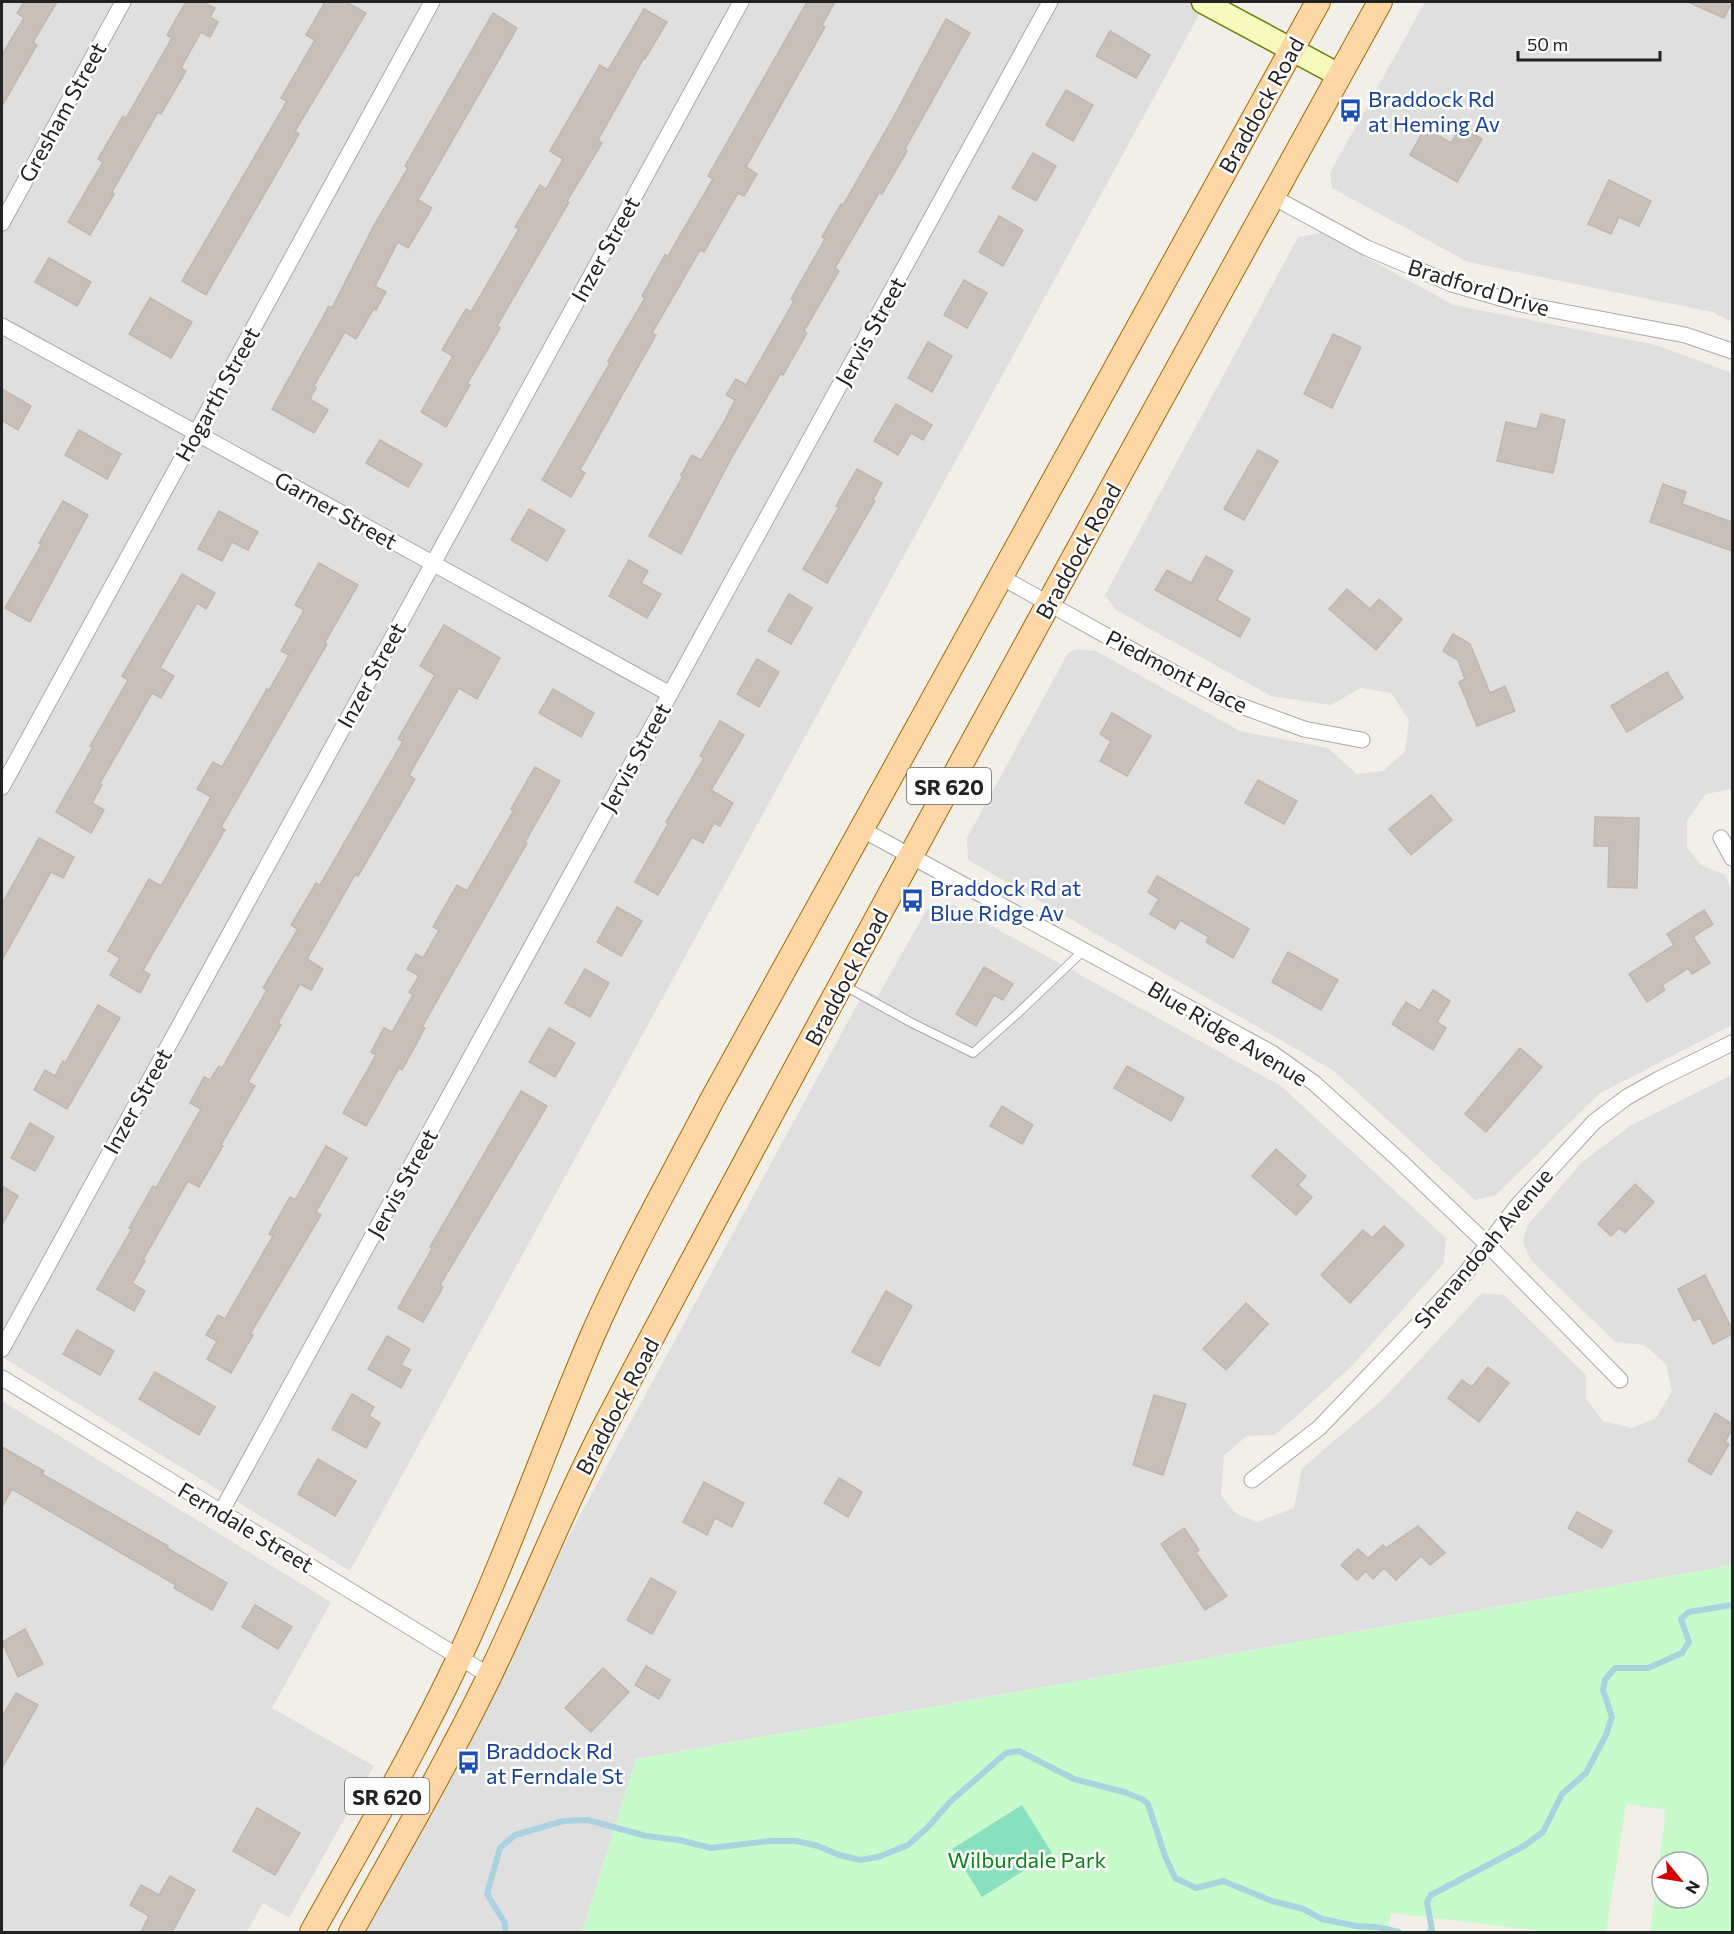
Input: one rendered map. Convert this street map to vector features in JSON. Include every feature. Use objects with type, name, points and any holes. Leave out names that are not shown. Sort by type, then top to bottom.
[{"type":"main road","name":"Braddock Road","points":[[312,1932],[418,1739],[459,1657],[596,1329],[712,1100],[1318,2]]},
{"type":"main road","name":"Braddock Road","points":[[351,1932],[433,1785],[490,1676],[562,1512],[604,1428],[911,856],[1380,2]]},
{"type":"street","name":"Gresham Street","points":[[2,223],[123,2]]},
{"type":"street","name":"Hogarth Street","points":[[2,787],[432,2]]},
{"type":"street","name":"Inzer Street","points":[[2,1349],[741,2]]},
{"type":"street","name":"Jervis Street","points":[[221,1512],[1050,2]]},
{"type":"street","points":[[1203,2],[1339,75]]},
{"type":"street","name":"Bradford Drive","points":[[1273,197],[1367,248],[1452,284],[1521,304],[1685,335],[1732,351]]},
{"type":"street","name":"Garner Street","points":[[2,326],[670,694]]},
{"type":"street","name":"Piedmont Place","points":[[1001,577],[1230,702],[1305,729],[1362,740]]},
{"type":"street","name":"Blue Ridge Avenue","points":[[863,830],[1272,1053],[1314,1083],[1488,1245],[1620,1380]]},
{"type":"street","points":[[1721,837],[1732,858]]},
{"type":"street","name":"Shenandoah Avenue","points":[[1252,1480],[1319,1428],[1434,1308],[1488,1245],[1517,1206],[1594,1122],[1627,1097],[1659,1078],[1732,1043]]},
{"type":"street","name":"Ferndale Street","points":[[2,1378],[490,1676]]},
{"type":"lane","points":[[842,984],[912,1023],[973,1053],[1084,950]]},
{"type":"shaded area","points":[[2,2],[1206,2],[350,1571],[2,1357]]},
{"type":"shaded area","points":[[1425,2],[1732,2],[1732,322],[1712,312],[1468,262],[1332,188],[1330,173]]},
{"type":"shaded area","points":[[1321,233],[1454,305],[1656,345],[1732,373],[1732,789],[1706,794],[1687,820],[1687,847],[1701,865],[1725,875],[1732,890],[1732,1025],[1599,1094],[1496,1195],[1475,1200],[1334,1071],[968,860],[967,838],[1068,653],[1077,649],[1096,651],[1240,731],[1328,748],[1357,774],[1383,771],[1405,751],[1409,720],[1391,693],[1361,688],[1331,705],[1271,696],[1116,610],[1105,595],[1298,237]]},
{"type":"shaded area","points":[[954,905],[1281,1086],[1446,1238],[1444,1263],[1351,1367],[1275,1435],[1247,1436],[1224,1455],[1221,1495],[1235,1513],[1257,1522],[1294,1508],[1302,1468],[1382,1400],[1482,1293],[1504,1295],[1586,1375],[1586,1398],[1603,1421],[1632,1428],[1656,1418],[1672,1391],[1666,1364],[1644,1345],[1615,1342],[1531,1260],[1523,1242],[1527,1226],[1582,1162],[1630,1126],[1732,1075],[1732,1565],[636,1759],[582,1932],[359,1932],[541,1587],[865,990],[878,996],[927,909]]},
{"type":"shaded area","points":[[2,1401],[331,1602],[272,1708],[374,1766],[289,1918],[263,1903],[247,1932],[2,1932]]},
{"type":"green space","name":"Wilburdale Park","points":[[1732,1565],[1732,1932],[1650,1932],[1653,1910],[1710,1910],[1710,1850],[1661,1850],[1666,1810],[1626,1804],[1606,1932],[1548,1932],[1391,1913],[1388,1932],[582,1932],[636,1759]]},
{"type":"green space","name":"Wilburdale Park","points":[[1022,1805],[1052,1853],[982,1897],[952,1849]]},
{"type":"building","points":[[24,2],[57,2],[33,42],[37,45],[2,106],[2,55],[24,18],[17,13]]},
{"type":"building","points":[[186,2],[203,2],[215,8],[210,17],[218,22],[210,37],[201,32],[181,68],[186,71],[161,114],[158,112],[90,235],[68,222],[103,162],[98,159],[123,116],[126,118],[172,38],[167,35]]},
{"type":"building","points":[[325,2],[346,2],[366,13],[295,131],[299,134],[206,295],[182,281],[287,101],[281,98],[315,40],[306,35]]},
{"type":"building","points":[[807,2],[835,2],[822,25],[825,27],[746,167],[757,174],[744,196],[738,193],[704,252],[700,250],[652,333],[656,335],[580,470],[585,473],[571,497],[542,480],[610,363],[608,361],[645,298],[642,296],[665,255],[668,256],[713,179],[708,176]]},
{"type":"building","points":[[1688,2],[1732,2],[1724,18]]},
{"type":"building","points":[[644,9],[667,22],[598,140],[602,143],[497,326],[500,328],[467,384],[470,385],[446,427],[421,412],[453,356],[442,350],[466,309],[471,312],[519,229],[515,227],[540,185],[546,189],[563,159],[550,151],[600,65],[608,70]]},
{"type":"building","points":[[493,13],[517,28],[418,200],[432,208],[408,248],[398,242],[375,286],[386,292],[376,310],[374,308],[356,339],[345,332],[314,386],[316,388],[310,399],[328,410],[314,433],[272,409],[329,306],[332,308],[373,227],[408,168],[405,166]]},
{"type":"building","points":[[946,19],[970,33],[905,149],[907,151],[882,194],[879,193],[835,268],[839,271],[804,331],[807,333],[733,455],[681,554],[649,536],[683,476],[681,475],[692,455],[701,460],[724,422],[735,400],[726,395],[736,379],[746,385],[794,301],[791,299],[825,239],[822,237],[893,118]]},
{"type":"building","points":[[1110,31],[1150,55],[1136,78],[1096,56]]},
{"type":"building","points":[[1066,90],[1093,105],[1073,141],[1046,125]]},
{"type":"building","points":[[1461,127],[1482,139],[1457,182],[1410,155],[1425,128],[1451,143]]},
{"type":"building","points":[[1033,153],[1056,166],[1036,201],[1012,188]]},
{"type":"building","points":[[1609,180],[1651,201],[1639,226],[1619,217],[1611,234],[1588,224]]},
{"type":"building","points":[[999,216],[1023,230],[1003,266],[979,252]]},
{"type":"building","points":[[49,258],[91,282],[77,306],[35,282]]},
{"type":"building","points":[[964,280],[987,293],[967,328],[944,315]]},
{"type":"building","points":[[150,298],[192,322],[171,358],[129,334]]},
{"type":"building","points":[[1333,334],[1361,347],[1332,408],[1304,394]]},
{"type":"building","points":[[928,342],[952,356],[932,392],[908,378]]},
{"type":"building","points":[[2,389],[31,406],[18,430],[2,420]]},
{"type":"building","points":[[896,404],[932,425],[923,440],[911,433],[898,455],[874,441]]},
{"type":"building","points":[[1541,414],[1565,420],[1553,473],[1497,461],[1506,422],[1537,429]]},
{"type":"building","points":[[79,430],[121,454],[107,479],[65,455]]},
{"type":"building","points":[[380,440],[422,464],[408,487],[366,463]]},
{"type":"building","points":[[1258,450],[1278,461],[1244,520],[1224,509]]},
{"type":"building","points":[[857,469],[882,483],[873,500],[875,501],[827,583],[803,569],[839,507],[836,506]]},
{"type":"building","points":[[1663,484],[1686,492],[1682,504],[1732,522],[1732,551],[1650,522]]},
{"type":"building","points":[[63,501],[88,515],[30,622],[5,608],[42,544],[39,543]]},
{"type":"building","points":[[529,509],[565,530],[547,561],[511,540]]},
{"type":"building","points":[[219,511],[258,532],[248,550],[232,542],[222,561],[198,549]]},
{"type":"building","points":[[1206,556],[1233,571],[1217,600],[1250,619],[1240,637],[1155,590],[1167,570],[1191,583]]},
{"type":"building","points":[[629,560],[648,571],[641,583],[661,594],[647,618],[609,596]]},
{"type":"building","points":[[319,563],[358,585],[325,642],[327,644],[221,827],[225,830],[143,970],[150,975],[140,993],[110,975],[120,958],[108,951],[149,879],[161,886],[211,797],[197,789],[213,762],[222,767],[289,655],[281,651],[304,610],[295,605]]},
{"type":"building","points":[[182,574],[215,593],[206,609],[197,603],[160,668],[174,676],[161,698],[152,693],[100,783],[102,785],[92,803],[104,810],[91,833],[56,812],[128,680],[122,676]]},
{"type":"building","points":[[1347,589],[1370,609],[1379,599],[1402,619],[1376,650],[1329,609]]},
{"type":"building","points":[[789,594],[812,608],[791,644],[768,631]]},
{"type":"building","points":[[444,625],[500,658],[477,699],[459,688],[409,775],[415,779],[358,876],[355,875],[307,959],[323,969],[311,990],[300,984],[278,1023],[281,1025],[248,1082],[255,1086],[221,1145],[223,1146],[199,1187],[188,1181],[143,1260],[145,1261],[132,1283],[145,1291],[134,1311],[97,1289],[132,1229],[129,1228],[153,1186],[156,1188],[201,1109],[190,1103],[204,1077],[210,1080],[219,1066],[222,1068],[267,990],[263,988],[298,929],[291,925],[316,883],[320,885],[403,741],[398,739],[435,675],[420,666]]},
{"type":"building","points":[[1453,634],[1470,644],[1490,693],[1505,686],[1515,711],[1477,726],[1459,682],[1465,679],[1458,660],[1443,651]]},
{"type":"building","points":[[757,659],[779,672],[759,707],[737,694]]},
{"type":"building","points":[[1667,672],[1683,698],[1627,732],[1611,706]]},
{"type":"building","points":[[553,689],[594,713],[581,737],[539,713]]},
{"type":"building","points":[[1112,713],[1151,736],[1127,776],[1100,761],[1111,741],[1100,734]]},
{"type":"building","points":[[720,721],[744,735],[711,790],[733,803],[720,826],[714,823],[703,843],[692,837],[658,895],[635,882],[668,824],[666,822],[704,758],[700,756]]},
{"type":"building","points":[[535,767],[560,781],[422,1027],[425,1028],[402,1070],[399,1068],[366,1126],[343,1113],[376,1055],[371,1052],[384,1028],[392,1032],[413,995],[409,992],[419,976],[407,969],[416,954],[423,958],[439,930],[433,927],[457,885],[467,891],[514,810],[511,809]]},
{"type":"building","points":[[1258,780],[1297,801],[1284,824],[1245,803]]},
{"type":"building","points":[[1431,795],[1452,820],[1411,855],[1389,829]]},
{"type":"building","points":[[1595,817],[1639,818],[1637,888],[1608,887],[1609,846],[1594,846]]},
{"type":"building","points":[[39,838],[74,857],[63,878],[51,872],[2,960],[2,904]]},
{"type":"building","points":[[1157,876],[1249,929],[1233,958],[1206,942],[1209,937],[1180,920],[1175,929],[1150,914],[1159,899],[1148,892]]},
{"type":"building","points":[[617,907],[642,921],[621,956],[597,942]]},
{"type":"building","points":[[1704,910],[1713,924],[1693,937],[1710,963],[1692,974],[1688,968],[1662,985],[1665,990],[1647,1002],[1629,974],[1674,945],[1667,934]]},
{"type":"building","points":[[1288,952],[1338,980],[1321,1010],[1272,982]]},
{"type":"building","points":[[984,967],[1013,984],[1003,1000],[994,995],[976,1026],[956,1014]]},
{"type":"building","points":[[585,969],[609,983],[590,1017],[565,1003]]},
{"type":"building","points":[[1433,990],[1450,1001],[1437,1022],[1446,1028],[1433,1050],[1392,1024],[1406,1002],[1420,1011]]},
{"type":"building","points":[[98,1005],[120,1018],[67,1109],[34,1090],[45,1070],[55,1076],[63,1061],[65,1063]]},
{"type":"building","points":[[549,1028],[575,1043],[555,1077],[529,1062]]},
{"type":"building","points":[[1520,1048],[1542,1067],[1486,1132],[1465,1114]]},
{"type":"building","points":[[1127,1066],[1184,1098],[1171,1121],[1114,1088]]},
{"type":"building","points":[[521,1091],[547,1106],[440,1285],[443,1287],[423,1322],[398,1308],[432,1249],[430,1247]]},
{"type":"building","points":[[1002,1106],[1033,1125],[1022,1144],[990,1126]]},
{"type":"building","points":[[30,1123],[54,1137],[35,1171],[11,1158]]},
{"type":"building","points":[[326,1146],[347,1158],[316,1212],[321,1215],[250,1334],[253,1335],[231,1373],[207,1359],[217,1341],[206,1335],[218,1315],[225,1319],[273,1236],[269,1234],[290,1197],[295,1200]]},
{"type":"building","points":[[1276,1149],[1306,1176],[1298,1185],[1312,1197],[1296,1215],[1252,1176]]},
{"type":"building","points":[[1635,1184],[1654,1202],[1625,1233],[1619,1228],[1611,1236],[1598,1224]]},
{"type":"building","points":[[2,1186],[18,1196],[2,1225]]},
{"type":"building","points":[[1384,1226],[1404,1245],[1350,1303],[1321,1275],[1363,1230],[1372,1238]]},
{"type":"building","points":[[1705,1275],[1732,1329],[1732,1334],[1713,1344],[1700,1318],[1694,1321],[1678,1289]]},
{"type":"building","points":[[886,1291],[912,1306],[879,1366],[852,1352]]},
{"type":"building","points":[[1246,1303],[1268,1324],[1226,1370],[1203,1349]]},
{"type":"building","points":[[77,1330],[114,1351],[100,1375],[63,1354]]},
{"type":"building","points":[[387,1336],[410,1349],[401,1365],[411,1370],[401,1388],[368,1369]]},
{"type":"building","points":[[1488,1367],[1509,1383],[1479,1422],[1448,1398],[1462,1380],[1472,1387]]},
{"type":"building","points":[[155,1372],[215,1407],[199,1435],[139,1399]]},
{"type":"building","points":[[352,1394],[374,1407],[369,1416],[380,1423],[366,1448],[332,1429]]},
{"type":"building","points":[[1154,1395],[1186,1404],[1163,1475],[1133,1465]]},
{"type":"building","points":[[1715,1413],[1732,1424],[1732,1429],[1725,1442],[1729,1444],[1711,1475],[1688,1461]]},
{"type":"building","points":[[2,1447],[44,1471],[42,1474],[168,1546],[167,1548],[227,1583],[212,1610],[174,1588],[176,1585],[12,1489],[2,1507]]},
{"type":"building","points":[[318,1459],[356,1481],[335,1516],[298,1494]]},
{"type":"building","points":[[839,1478],[862,1492],[848,1517],[824,1503]]},
{"type":"building","points":[[704,1482],[744,1503],[732,1527],[715,1518],[707,1535],[683,1522]]},
{"type":"building","points":[[1577,1512],[1612,1531],[1602,1548],[1568,1528]]},
{"type":"building","points":[[1418,1526],[1445,1553],[1430,1565],[1421,1556],[1396,1580],[1384,1568],[1373,1579],[1366,1571],[1357,1580],[1341,1565],[1358,1549],[1368,1558],[1383,1545],[1386,1548]]},
{"type":"building","points":[[1184,1528],[1199,1550],[1196,1553],[1227,1596],[1205,1610],[1161,1544]]},
{"type":"building","points":[[651,1578],[676,1592],[652,1634],[627,1620]]},
{"type":"building","points":[[255,1605],[292,1627],[278,1649],[242,1627]]},
{"type":"building","points":[[25,1629],[43,1664],[18,1677],[2,1642]]},
{"type":"building","points":[[646,1666],[670,1680],[659,1699],[635,1685]]},
{"type":"building","points":[[603,1668],[629,1692],[591,1732],[565,1708]]},
{"type":"building","points":[[16,1693],[38,1705],[2,1768],[2,1717]]},
{"type":"building","points":[[257,1808],[300,1833],[275,1875],[233,1851]]},
{"type":"building","points":[[170,1876],[195,1890],[172,1932],[141,1932],[149,1916],[130,1905],[141,1885],[159,1895]]},
{"type":"waterway","points":[[1429,1932],[1432,1930],[1427,1902],[1431,1895],[1524,1846],[1543,1832],[1562,1794],[1586,1773],[1606,1735],[1612,1717],[1603,1690],[1605,1680],[1615,1668],[1648,1668],[1682,1653],[1689,1642],[1681,1619],[1689,1612],[1732,1605]]},
{"type":"waterway","points":[[505,1932],[505,1923],[487,1894],[500,1848],[515,1835],[563,1821],[588,1820],[646,1836],[679,1840],[711,1848],[770,1841],[796,1841],[860,1860],[878,1857],[908,1845],[951,1801],[1006,1753],[1019,1751],[1074,1779],[1142,1799],[1148,1804],[1165,1856],[1175,1878],[1196,1888],[1223,1881],[1272,1901],[1303,1909],[1322,1919],[1399,1932]]},
{"type":"place","name":"Braddock Rd at Heming Av","points":[[1350,111]]},
{"type":"place","name":"Braddock Rd at Blue Ridge Av","points":[[912,900]]},
{"type":"place","name":"Braddock Rd at Ferndale St","points":[[468,1763]]}]
